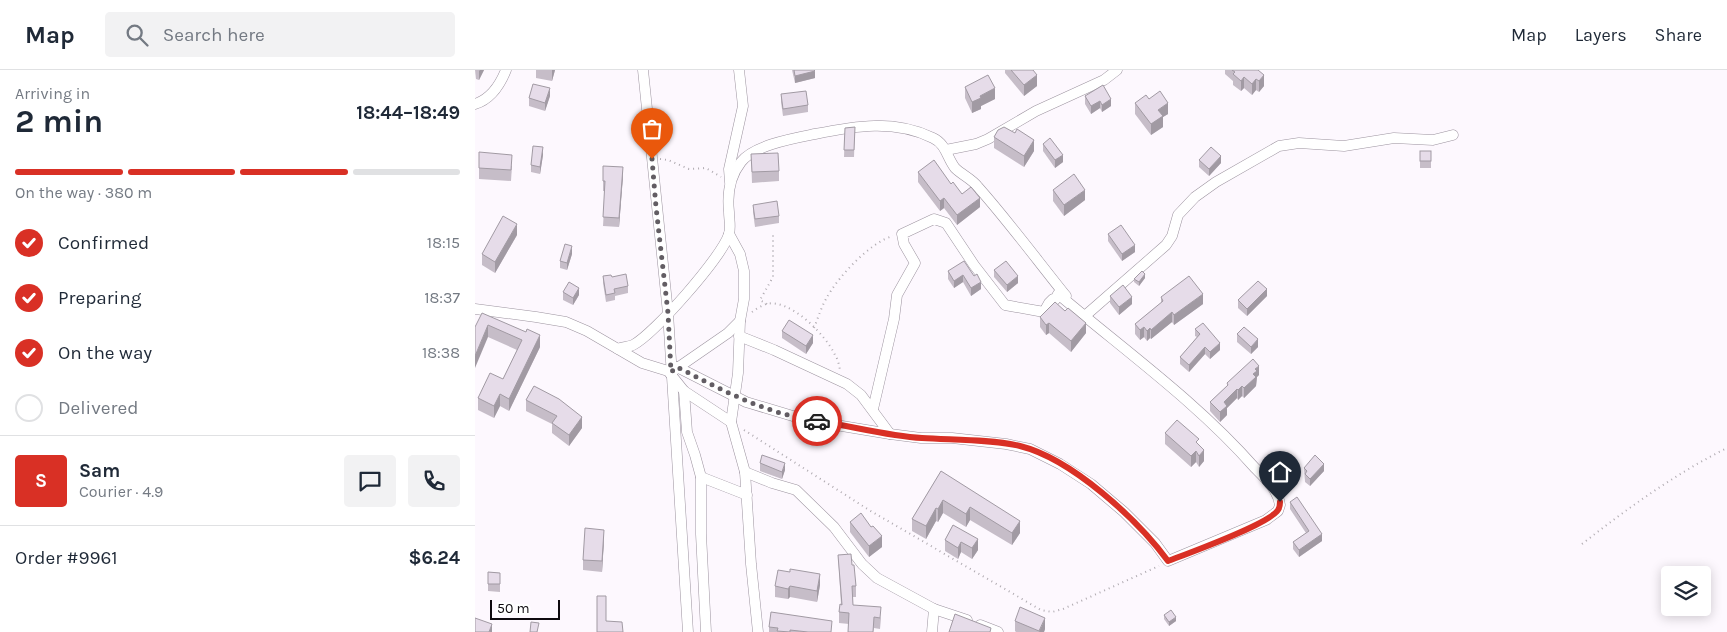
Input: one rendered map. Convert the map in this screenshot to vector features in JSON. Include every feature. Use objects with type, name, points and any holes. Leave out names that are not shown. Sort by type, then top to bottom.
[{"type":"street","points":[[475,104],[489,97],[500,83],[506,70]]},
{"type":"street","points":[[643,70],[673,371],[688,632]]},
{"type":"street","points":[[739,70],[743,106],[729,169],[728,208],[729,234],[739,254],[744,271],[744,299],[731,422],[745,472],[758,632]]},
{"type":"street","points":[[946,150],[976,144],[988,139],[1036,111],[1104,80],[1117,70]]},
{"type":"street","points":[[730,182],[742,161],[750,154],[795,138],[832,130],[873,124],[896,126],[935,139],[946,150],[955,168],[977,185],[1083,314]]},
{"type":"street","points":[[1083,314],[1166,245],[1172,236],[1178,215],[1195,197],[1215,182],[1272,149],[1287,144],[1314,143],[1344,146],[1393,138],[1433,140],[1453,135]]},
{"type":"street","points":[[475,309],[566,322],[587,331],[642,363],[673,371],[747,402],[806,420],[921,438],[952,438],[1020,446],[1041,454],[1091,484],[1124,512],[1155,544],[1168,561],[1247,529],[1278,511],[1280,502],[1268,482],[1235,446],[1167,383],[1058,294],[1055,300],[1049,303],[1044,312],[1005,305],[978,271],[946,223],[934,219],[902,234],[904,244],[915,263],[897,295],[894,319],[873,409]]},
{"type":"street","points":[[618,349],[632,345],[640,340],[668,313],[716,258],[729,234]]},
{"type":"street","points":[[673,371],[741,322]]},
{"type":"street","points":[[739,336],[842,381],[861,395],[890,434]]},
{"type":"street","points":[[673,371],[684,390],[731,422]]},
{"type":"street","points":[[684,390],[687,432],[701,477],[701,534],[706,632]]},
{"type":"street","points":[[745,472],[771,483],[795,490],[834,527],[869,571],[895,589],[934,609],[998,632]]},
{"type":"street","points":[[701,477],[747,495]]},
{"type":"street","points":[[932,632],[934,609]]},
{"type":"path","points":[[652,159],[668,160],[689,169],[706,168],[730,182]]},
{"type":"path","points":[[767,304],[760,300],[773,277],[773,234]]},
{"type":"path","points":[[814,328],[826,298],[843,275],[875,245],[889,238],[896,237]]},
{"type":"path","points":[[741,322],[761,306],[767,304],[779,304],[791,308],[827,342],[836,355],[842,381]]},
{"type":"path","points":[[731,422],[869,510],[1041,610],[1052,612],[1063,609],[1168,561]]},
{"type":"path","points":[[1582,544],[1651,493],[1727,448]]},
{"type":"building","points":[[794,70],[814,70],[815,71],[795,76]]},
{"type":"building","points":[[1011,70],[1033,70],[1037,75],[1024,85]]},
{"type":"building","points":[[1232,70],[1258,70],[1264,75],[1259,81],[1256,79],[1252,84],[1244,77],[1241,81],[1233,74],[1235,72]]},
{"type":"building","points":[[988,75],[995,88],[972,102],[965,87]]},
{"type":"building","points":[[533,84],[550,88],[545,103],[529,98]]},
{"type":"building","points":[[1103,85],[1111,99],[1102,105],[1100,101],[1091,106],[1085,96]]},
{"type":"building","points":[[806,91],[808,105],[783,109],[781,94]]},
{"type":"building","points":[[1160,91],[1168,103],[1158,110],[1163,116],[1151,124],[1135,103],[1146,95],[1149,99]]},
{"type":"building","points":[[855,127],[854,150],[844,150],[845,128]]},
{"type":"building","points":[[1004,127],[1015,133],[1017,129],[1034,140],[1024,156],[994,137],[998,130]]},
{"type":"building","points":[[1050,138],[1063,155],[1055,160],[1043,144]]},
{"type":"building","points":[[533,146],[543,147],[540,167],[531,165]]},
{"type":"building","points":[[1211,147],[1221,156],[1209,169],[1199,160]]},
{"type":"building","points":[[1420,151],[1431,151],[1431,161],[1420,161]]},
{"type":"building","points":[[479,152],[512,155],[511,170],[479,168]]},
{"type":"building","points":[[778,153],[779,171],[752,172],[751,154]]},
{"type":"building","points":[[934,160],[951,184],[953,182],[962,194],[971,187],[980,198],[957,215],[944,198],[940,201],[918,172]]},
{"type":"building","points":[[603,166],[623,167],[619,218],[603,217],[605,181],[603,181]]},
{"type":"building","points":[[1074,174],[1085,190],[1064,205],[1053,190]]},
{"type":"building","points":[[777,201],[779,216],[755,219],[753,205]]},
{"type":"building","points":[[503,216],[517,224],[495,262],[482,254]]},
{"type":"building","points":[[1121,225],[1135,245],[1122,254],[1108,234]]},
{"type":"building","points":[[565,244],[572,246],[567,263],[560,261]]},
{"type":"building","points":[[964,261],[974,276],[977,274],[981,282],[971,288],[963,275],[954,281],[948,271]]},
{"type":"building","points":[[1006,261],[1018,276],[1007,285],[994,270]]},
{"type":"building","points":[[1142,271],[1145,274],[1139,282],[1134,279]]},
{"type":"building","points":[[626,274],[628,286],[614,289],[615,293],[606,295],[603,276],[611,275],[612,277]]},
{"type":"building","points":[[1189,276],[1203,294],[1174,315],[1172,312],[1151,330],[1150,328],[1147,331],[1144,327],[1140,330],[1135,324],[1163,301],[1161,297]]},
{"type":"building","points":[[1258,281],[1267,289],[1247,309],[1238,300]]},
{"type":"building","points":[[569,282],[579,288],[573,298],[563,292]]},
{"type":"building","points":[[1123,285],[1132,297],[1119,307],[1110,296]]},
{"type":"building","points":[[1055,302],[1065,311],[1068,308],[1086,323],[1071,341],[1049,323],[1046,325],[1040,317]]},
{"type":"building","points":[[482,313],[526,332],[527,329],[540,335],[509,399],[500,394],[494,406],[478,398],[490,373],[503,379],[522,340],[488,325],[475,356],[475,327]]},
{"type":"building","points":[[789,320],[813,335],[806,346],[782,331]]},
{"type":"building","points":[[1203,323],[1220,343],[1210,352],[1205,347],[1189,365],[1180,357],[1200,334],[1195,329]]},
{"type":"building","points":[[1244,327],[1258,339],[1251,347],[1237,334]]},
{"type":"building","points":[[1253,359],[1259,366],[1253,374],[1256,377],[1244,388],[1242,386],[1237,389],[1224,402],[1227,406],[1220,412],[1210,402]]},
{"type":"building","points":[[534,386],[559,399],[582,417],[569,435],[552,423],[557,416],[526,400]]},
{"type":"building","points":[[1177,420],[1199,439],[1196,442],[1204,450],[1199,456],[1196,451],[1191,456],[1165,433]]},
{"type":"building","points":[[762,455],[785,463],[782,472],[760,463]]},
{"type":"building","points":[[1315,455],[1324,464],[1310,479],[1305,474],[1307,471],[1304,468]]},
{"type":"building","points":[[941,471],[1020,521],[1012,533],[970,507],[966,514],[943,500],[926,526],[912,519]]},
{"type":"building","points":[[1297,497],[1322,534],[1299,550],[1293,542],[1309,531],[1290,502]]},
{"type":"building","points":[[861,513],[871,527],[873,526],[882,536],[869,546],[850,522]]},
{"type":"building","points":[[953,525],[978,539],[972,548],[961,542],[958,548],[945,540]]},
{"type":"building","points":[[585,528],[604,530],[602,561],[583,560]]},
{"type":"building","points":[[851,554],[856,586],[852,586],[853,605],[881,607],[880,618],[874,617],[873,632],[848,632],[849,613],[839,612],[840,604],[842,605],[838,555]]},
{"type":"building","points":[[790,569],[820,574],[817,591],[790,586],[788,589],[775,586],[778,570],[790,572]]},
{"type":"building","points":[[488,572],[500,573],[500,584],[488,584]]},
{"type":"building","points":[[597,596],[606,596],[606,621],[622,622],[623,632],[597,632]]},
{"type":"building","points":[[1020,607],[1045,618],[1039,631],[1015,621]]},
{"type":"building","points":[[1171,610],[1176,617],[1169,622],[1164,615]]},
{"type":"building","points":[[771,612],[832,621],[831,632],[777,631],[778,628],[769,627]]},
{"type":"building","points":[[955,614],[991,628],[990,632],[949,632]]},
{"type":"building","points":[[475,618],[492,624],[489,632],[475,632]]},
{"type":"building","points":[[531,622],[539,623],[537,632],[530,632]]},
{"type":"way so far","points":[[652,159],[668,313],[671,372],[677,367],[747,402],[806,420],[817,421]]},
{"type":"route","points":[[817,421],[921,438],[952,438],[1020,446],[1041,454],[1061,464],[1091,484],[1124,512],[1155,544],[1168,561],[1265,520],[1278,511],[1280,502]]}]
